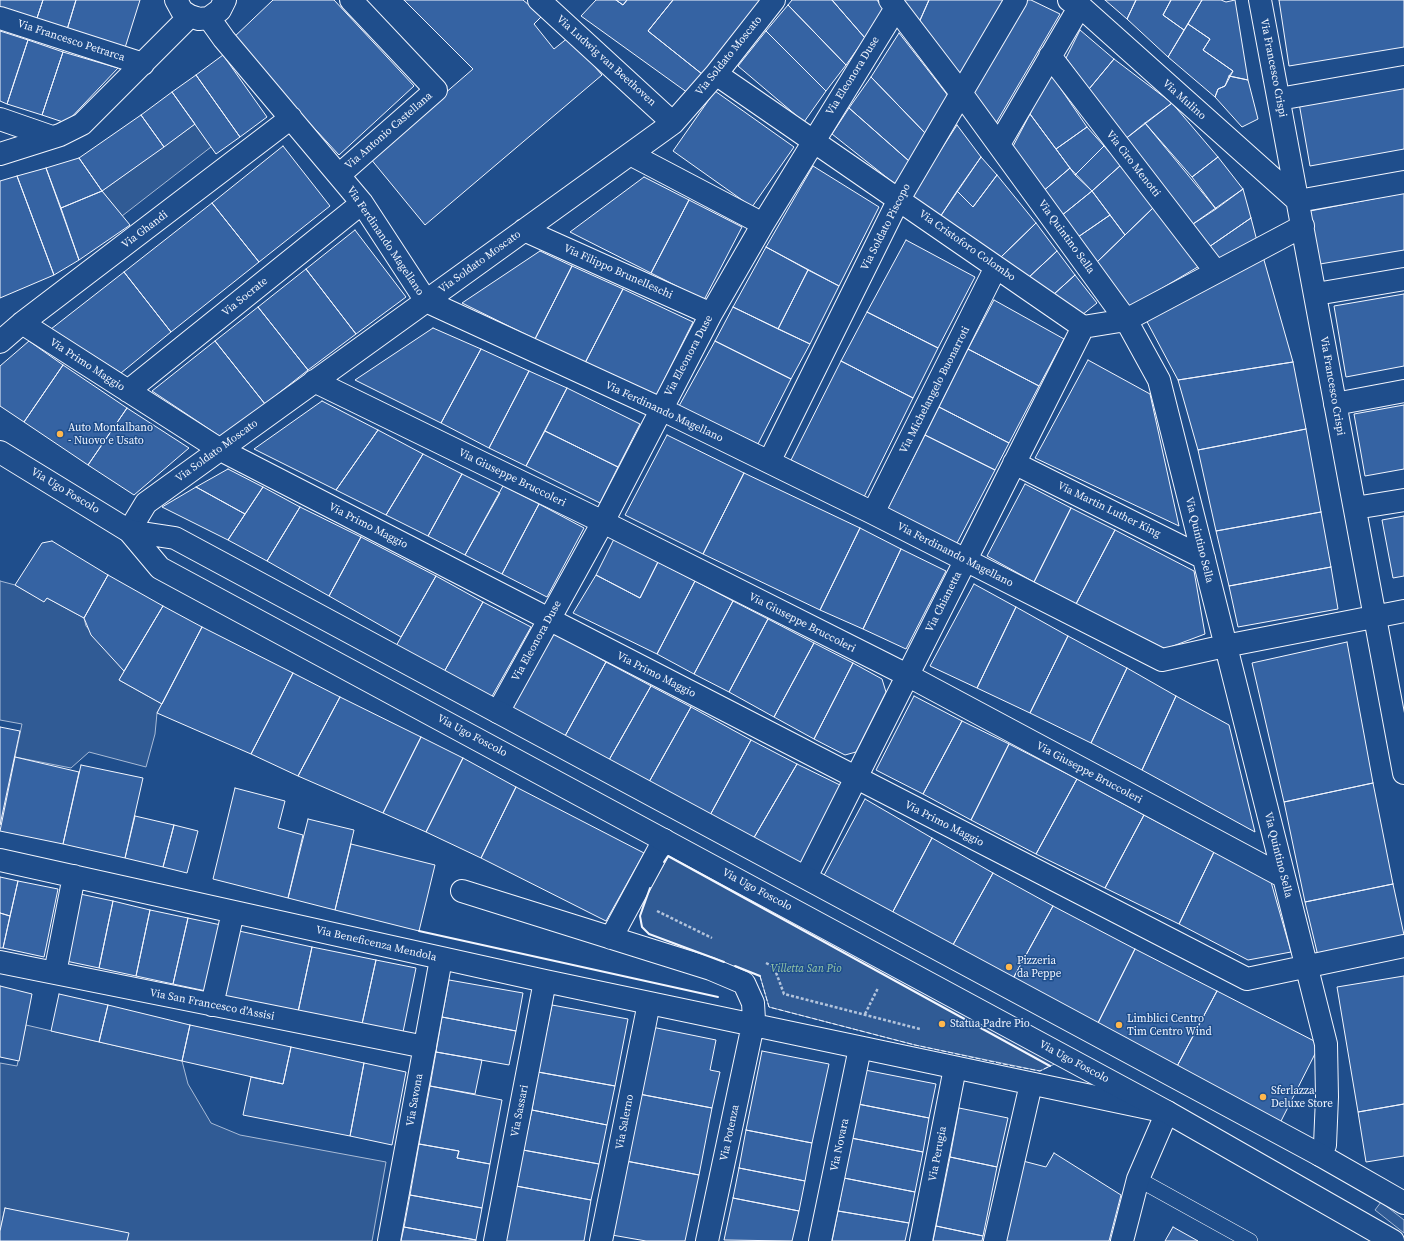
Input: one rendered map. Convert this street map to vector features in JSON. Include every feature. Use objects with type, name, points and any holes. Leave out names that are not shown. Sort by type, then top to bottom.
[{"type":"street","name":"Via Ferdinando Magellano","points":[[176,0],[182,11],[199,17],[224,39],[340,175],[362,203],[426,301],[661,409],[873,513],[1162,660],[1225,646],[1404,611]]},
{"type":"street","points":[[0,154],[52,137],[82,124],[143,64],[199,17],[220,10],[225,0]]},
{"type":"street","name":"Via Antonio Castellana","points":[[340,175],[436,90],[351,0]]},
{"type":"street","name":"Via Ludwig van Beethoven","points":[[539,0],[673,123]]},
{"type":"street","name":"Via Soldato Moscato","points":[[129,531],[146,503],[673,123],[716,74],[774,0]]},
{"type":"street","name":"Via Soldato Piscopo","points":[[769,462],[898,199],[1016,0]]},
{"type":"street","name":"Via Francesco Crispi","points":[[1260,0],[1375,616],[1399,722],[1404,773]]},
{"type":"street","points":[[999,144],[1050,56],[1074,3]]},
{"type":"street","name":"Via Mulino","points":[[1074,3],[1298,201]]},
{"type":"street","name":"Via Quintino Sella","points":[[893,4],[999,144],[1126,320],[1159,380],[1326,1044],[1327,1105],[1325,1145],[1320,1155]]},
{"type":"street","name":"Via Eleonora Duse","points":[[498,712],[548,619],[603,522],[711,314],[893,4]]},
{"type":"street","name":"Via Francesco Petrarca","points":[[0,18],[143,64]]},
{"type":"street","name":"Via Ciro Menotti","points":[[1050,56],[1216,272]]},
{"type":"street","name":"Via Cristoforo Colombo","points":[[716,74],[1083,327]]},
{"type":"street","points":[[1279,99],[1404,77]]},
{"type":"street","name":"Via Ghandi","points":[[0,342],[22,323],[291,118]]},
{"type":"street","points":[[0,119],[52,137]]},
{"type":"street","points":[[630,154],[763,224]]},
{"type":"street","points":[[1298,201],[1404,182]]},
{"type":"street","name":"Via Socrate","points":[[128,391],[362,203]]},
{"type":"street","points":[[1083,327],[1126,320],[1303,226]]},
{"type":"street","name":"Via Filippo Brunelleschi","points":[[524,230],[711,314]]},
{"type":"street","name":"Via Michelangelo Buonarroti","points":[[873,513],[996,267]]},
{"type":"street","points":[[1316,294],[1404,279]]},
{"type":"street","name":"Via Primo Maggio","points":[[22,323],[219,450],[1247,979],[1404,946]]},
{"type":"street","name":"Via Chianetta","points":[[806,877],[1083,327]]},
{"type":"street","name":"Via Giuseppe Bruccoleri","points":[[314,381],[603,522],[907,675],[1284,877]]},
{"type":"street","points":[[1335,404],[1404,391]]},
{"type":"street","name":"Via Ugo Foscolo","points":[[0,452],[129,531],[160,568],[1167,1112],[1384,1238]]},
{"type":"street","name":"Via Martin Luther King","points":[[1014,463],[1204,558]]},
{"type":"street","points":[[1355,508],[1404,500]]},
{"type":"street","name":"Via Ugo Foscolo","points":[[129,531],[175,538],[806,877],[1320,1155],[1403,1202]]},
{"type":"street","points":[[611,938],[664,840]]},
{"type":"street","name":"Via Beneficenza Mendola","points":[[0,860],[441,959],[753,1026],[1167,1112]]},
{"type":"street","points":[[55,973],[74,876]]},
{"type":"street","name":"Via Potenza","points":[[462,891],[719,972],[744,983],[753,1003],[755,1014],[707,1241]]},
{"type":"street","points":[[212,1005],[233,912]]},
{"type":"street","name":"Via Savona","points":[[389,1241],[441,959]]},
{"type":"street","name":"Via San Francesco d'Assisi","points":[[0,962],[425,1047]]},
{"type":"street","name":"Via Sassari","points":[[495,1241],[545,981]]},
{"type":"street","name":"Via Salerno","points":[[601,1241],[649,1003]]},
{"type":"street","name":"Via Novara","points":[[820,1241],[860,1048]]},
{"type":"street","name":"Via Perugia","points":[[921,1241],[955,1068]]},
{"type":"street","points":[[995,1241],[1030,1084]]},
{"type":"street","points":[[1122,1241],[1138,1179],[1167,1112]]},
{"type":"lane","points":[[1138,1179],[1250,1241]]},
{"type":"path","points":[[650,908],[719,941]]},
{"type":"path","points":[[760,960],[774,967],[784,994],[923,1030]]},
{"type":"path","points":[[865,1014],[880,984]]},
{"type":"green space","points":[[195,124],[211,147],[122,216],[102,191]]},
{"type":"green space","points":[[0,581],[15,585],[44,601],[47,598],[84,618],[86,626],[124,671],[119,680],[162,704],[157,713],[155,734],[146,767],[89,752],[71,768],[15,757],[22,724],[0,720]]},
{"type":"green space","name":"Villetta San Pio","points":[[675,845],[1067,1058],[1040,1071],[915,1045],[769,1007],[760,976],[649,934],[642,927],[640,916],[645,898]]},
{"type":"green space","points":[[26,1025],[182,1061],[188,1084],[211,1123],[240,1135],[386,1162],[372,1241],[127,1241],[5,1208],[0,1231],[0,1063],[17,1066]]},
{"type":"green space","points":[[1381,1202],[1404,1220],[1404,1233],[1375,1210]]},
{"type":"building","points":[[0,0],[43,0],[35,24],[0,12]]},
{"type":"building","points":[[43,0],[76,0],[66,33],[35,24]]},
{"type":"building","points":[[76,0],[140,0],[124,51],[66,33]]},
{"type":"building","points":[[273,0],[334,0],[414,86],[339,155],[232,39]]},
{"type":"building","points":[[404,0],[523,0],[542,16],[534,24],[554,49],[569,37],[602,75],[425,225],[370,158],[473,69]]},
{"type":"building","points":[[596,0],[616,0],[623,5],[627,0],[673,0],[648,31],[702,74],[688,93],[581,16]]},
{"type":"building","points":[[616,0],[627,0],[623,5]]},
{"type":"building","points":[[673,0],[761,0],[702,74],[648,31]]},
{"type":"building","points":[[792,0],[832,0],[865,38],[846,65],[788,5]]},
{"type":"building","points":[[832,0],[877,0],[885,12],[865,38]]},
{"type":"building","points":[[896,0],[929,0],[917,27]]},
{"type":"building","points":[[929,0],[1005,0],[959,79],[917,27]]},
{"type":"building","points":[[1023,0],[1031,0],[1060,14],[996,123],[972,90]]},
{"type":"building","points":[[1105,0],[1136,0],[1127,19]]},
{"type":"building","points":[[1136,0],[1171,0],[1163,15],[1184,30],[1168,57],[1127,19]]},
{"type":"building","points":[[1171,0],[1202,0],[1184,30],[1163,15]]},
{"type":"building","points":[[1202,0],[1221,0],[1226,2],[1235,0],[1248,80],[1229,76],[1233,71],[1203,50],[1210,39],[1188,24]]},
{"type":"building","points":[[1279,0],[1404,0],[1404,47],[1289,66]]},
{"type":"building","points":[[788,5],[846,65],[826,91],[766,31]]},
{"type":"building","points":[[1188,24],[1210,39],[1203,50],[1233,71],[1225,86],[1218,89],[1215,97],[1168,57]]},
{"type":"building","points":[[1080,30],[1114,59],[1089,89],[1066,58]]},
{"type":"building","points":[[0,31],[28,40],[7,104],[0,101]]},
{"type":"building","points":[[766,31],[826,91],[804,122],[738,66]]},
{"type":"building","points":[[899,33],[949,97],[926,134],[871,77]]},
{"type":"building","points":[[28,40],[63,52],[42,115],[7,104]]},
{"type":"building","points":[[63,52],[118,68],[66,123],[42,115]]},
{"type":"building","points":[[223,55],[267,117],[240,137],[196,75]]},
{"type":"building","points":[[1114,59],[1172,103],[1124,140],[1089,89]]},
{"type":"building","points":[[1050,73],[1087,127],[1056,149],[1030,114]]},
{"type":"building","points":[[196,75],[240,137],[216,154],[172,92]]},
{"type":"building","points":[[1229,76],[1248,80],[1258,119],[1242,127],[1215,97],[1218,89],[1225,86]]},
{"type":"building","points":[[871,77],[926,134],[909,161],[849,108]]},
{"type":"building","points":[[1404,84],[1404,149],[1310,166],[1299,103]]},
{"type":"building","points":[[715,91],[794,147],[752,207],[673,151]]},
{"type":"building","points":[[172,92],[195,124],[164,147],[141,115]]},
{"type":"building","points":[[1172,103],[1218,157],[1192,177],[1145,123]]},
{"type":"building","points":[[849,108],[909,161],[895,184],[832,134]]},
{"type":"building","points":[[1030,114],[1070,168],[1041,193],[1009,154]]},
{"type":"building","points":[[141,115],[164,147],[102,191],[79,158]]},
{"type":"building","points":[[1145,123],[1216,209],[1190,226],[1124,140]]},
{"type":"building","points":[[957,125],[981,157],[940,217],[911,196]]},
{"type":"building","points":[[1087,127],[1104,146],[1075,175],[1056,149]]},
{"type":"building","points":[[283,146],[330,206],[259,262],[212,203]]},
{"type":"building","points":[[1104,146],[1121,165],[1092,191],[1075,175]]},
{"type":"building","points":[[981,157],[997,175],[973,207],[957,191]]},
{"type":"building","points":[[1218,157],[1243,189],[1216,209],[1192,177]]},
{"type":"building","points":[[79,158],[102,191],[61,208],[46,168]]},
{"type":"building","points":[[1121,165],[1154,207],[1125,235],[1092,191]]},
{"type":"building","points":[[813,166],[879,207],[839,286],[766,247]]},
{"type":"building","points":[[46,168],[79,260],[54,275],[17,176]]},
{"type":"building","points":[[1070,168],[1092,191],[1061,216],[1041,193]]},
{"type":"building","points":[[997,175],[1036,223],[1001,257],[940,217],[957,191],[973,207]]},
{"type":"building","points":[[17,176],[54,275],[0,298],[0,181]]},
{"type":"building","points":[[644,177],[689,200],[651,273],[570,232]]},
{"type":"building","points":[[1243,189],[1251,218],[1206,249],[1190,226]]},
{"type":"building","points":[[102,191],[130,225],[79,260],[61,208]]},
{"type":"building","points":[[1092,191],[1110,215],[1078,237],[1061,216]]},
{"type":"building","points":[[1404,193],[1404,250],[1320,264],[1310,211]]},
{"type":"building","points":[[689,200],[742,227],[704,300],[651,273]]},
{"type":"building","points":[[212,203],[259,262],[171,332],[124,272]]},
{"type":"building","points":[[1154,207],[1201,265],[1129,308],[1097,262]]},
{"type":"building","points":[[1110,215],[1125,235],[1097,262],[1078,237]]},
{"type":"building","points":[[1251,218],[1257,241],[1216,265],[1206,249]]},
{"type":"building","points":[[1036,223],[1057,251],[1028,278],[1001,257]]},
{"type":"building","points":[[355,230],[406,297],[356,334],[306,269]]},
{"type":"building","points":[[906,240],[975,277],[938,348],[867,312]]},
{"type":"building","points":[[766,247],[808,270],[778,329],[733,307]]},
{"type":"building","points":[[540,251],[572,266],[535,339],[462,303]]},
{"type":"building","points":[[1057,251],[1075,275],[1053,295],[1028,278]]},
{"type":"building","points":[[1262,253],[1293,362],[1178,380],[1145,318]]},
{"type":"building","points":[[572,266],[623,289],[585,363],[535,339]]},
{"type":"building","points":[[306,269],[356,334],[308,370],[258,307]]},
{"type":"building","points":[[808,270],[839,286],[810,344],[778,329]]},
{"type":"building","points":[[124,272],[171,332],[121,373],[51,329]]},
{"type":"building","points":[[1075,275],[1097,303],[1082,315],[1053,295]]},
{"type":"building","points":[[623,289],[693,322],[655,398],[585,363]]},
{"type":"building","points":[[1404,294],[1404,366],[1346,377],[1334,306]]},
{"type":"building","points":[[994,300],[1064,339],[1039,386],[968,349]]},
{"type":"building","points":[[258,307],[308,370],[265,404],[215,341]]},
{"type":"building","points":[[733,307],[810,344],[791,379],[715,341]]},
{"type":"building","points":[[867,312],[938,348],[913,398],[841,361]]},
{"type":"building","points":[[433,328],[481,349],[441,423],[355,380]]},
{"type":"building","points":[[29,341],[63,365],[24,422],[0,406],[0,366]]},
{"type":"building","points":[[215,341],[265,404],[221,437],[152,391]]},
{"type":"building","points":[[715,341],[791,379],[758,444],[679,406]]},
{"type":"building","points":[[481,349],[529,371],[489,448],[441,423]]},
{"type":"building","points":[[968,349],[1039,386],[1009,443],[939,407]]},
{"type":"building","points":[[1088,360],[1150,394],[1179,526],[1035,458]]},
{"type":"building","points":[[841,361],[913,398],[864,497],[791,460]]},
{"type":"building","points":[[1293,362],[1306,429],[1198,450],[1178,380]]},
{"type":"building","points":[[63,365],[127,408],[88,465],[24,422]]},
{"type":"building","points":[[529,371],[567,388],[526,466],[489,448]]},
{"type":"building","points":[[567,388],[640,424],[618,467],[545,431]]},
{"type":"building","points":[[322,401],[378,430],[336,490],[254,449]]},
{"type":"building","points":[[1404,405],[1404,469],[1365,476],[1354,414]]},
{"type":"building","points":[[939,407],[1009,443],[995,470],[925,435]]},
{"type":"building","points":[[127,408],[189,448],[134,495],[88,465]]},
{"type":"building","points":[[1306,429],[1321,512],[1216,531],[1198,450]]},
{"type":"building","points":[[378,430],[423,454],[386,515],[336,490]]},
{"type":"building","points":[[545,431],[618,467],[600,503],[526,466]]},
{"type":"building","points":[[667,435],[744,473],[703,554],[625,515]]},
{"type":"building","points":[[925,435],[995,470],[956,545],[887,510]]},
{"type":"building","points":[[423,454],[462,474],[428,536],[386,515]]},
{"type":"building","points":[[228,469],[263,487],[245,514],[196,487]]},
{"type":"building","points":[[744,473],[860,528],[820,610],[703,554]]},
{"type":"building","points":[[462,474],[500,493],[465,555],[428,536]]},
{"type":"building","points":[[1025,484],[1071,508],[1034,582],[987,556]]},
{"type":"building","points":[[503,486],[539,504],[502,574],[465,555]]},
{"type":"building","points":[[196,487],[245,514],[228,540],[162,507]]},
{"type":"building","points":[[263,487],[300,507],[267,561],[228,540]]},
{"type":"building","points":[[539,504],[584,528],[547,597],[502,574]]},
{"type":"building","points":[[300,507],[361,537],[329,596],[267,561]]},
{"type":"building","points":[[1071,508],[1115,530],[1076,604],[1034,582]]},
{"type":"building","points":[[1321,512],[1331,567],[1229,586],[1216,531]]},
{"type":"building","points":[[1404,516],[1404,576],[1393,578],[1382,520]]},
{"type":"building","points":[[860,528],[901,549],[863,629],[820,610]]},
{"type":"building","points":[[1115,530],[1194,571],[1205,634],[1165,649],[1076,604]]},
{"type":"building","points":[[361,537],[436,576],[401,637],[329,596]]},
{"type":"building","points":[[614,539],[658,562],[640,598],[596,575]]},
{"type":"building","points":[[52,541],[108,575],[84,618],[47,598],[44,602],[15,585],[42,543]]},
{"type":"building","points":[[901,549],[946,571],[906,649],[863,629]]},
{"type":"building","points":[[658,562],[695,581],[657,654],[573,613],[596,575],[640,598]]},
{"type":"building","points":[[1331,567],[1338,609],[1238,627],[1229,586]]},
{"type":"building","points":[[108,575],[163,606],[124,671],[91,635],[84,618]]},
{"type":"building","points":[[436,576],[483,602],[444,672],[396,646]]},
{"type":"building","points":[[695,581],[733,601],[694,674],[657,654]]},
{"type":"building","points":[[974,584],[1016,607],[977,688],[930,666]]},
{"type":"building","points":[[733,601],[768,619],[729,692],[694,674]]},
{"type":"building","points":[[483,602],[531,627],[491,698],[444,672]]},
{"type":"building","points":[[163,606],[202,627],[162,704],[119,680]]},
{"type":"building","points":[[1016,607],[1068,636],[1030,713],[977,688]]},
{"type":"building","points":[[768,619],[814,643],[774,717],[729,692]]},
{"type":"building","points":[[202,627],[293,673],[251,754],[157,713]]},
{"type":"building","points":[[554,633],[606,662],[565,736],[512,709]]},
{"type":"building","points":[[1068,636],[1127,668],[1091,743],[1030,713]]},
{"type":"building","points":[[1347,642],[1373,783],[1284,802],[1252,663]]},
{"type":"building","points":[[814,643],[853,663],[814,739],[774,717]]},
{"type":"building","points":[[606,662],[651,686],[609,760],[565,736]]},
{"type":"building","points":[[853,663],[882,679],[886,692],[856,752],[845,755],[814,739]]},
{"type":"building","points":[[1127,668],[1176,696],[1142,770],[1091,743]]},
{"type":"building","points":[[293,673],[340,697],[298,776],[251,754]]},
{"type":"building","points":[[651,686],[691,707],[649,782],[609,760]]},
{"type":"building","points":[[914,696],[962,721],[923,794],[876,770]]},
{"type":"building","points":[[1176,696],[1229,725],[1255,832],[1142,770]]},
{"type":"building","points":[[340,697],[421,737],[383,813],[298,776]]},
{"type":"building","points":[[691,707],[751,740],[709,817],[649,782]]},
{"type":"building","points":[[962,721],[1009,744],[971,820],[923,794]]},
{"type":"building","points":[[0,727],[20,731],[0,825]]},
{"type":"building","points":[[421,737],[463,758],[426,832],[383,813]]},
{"type":"building","points":[[751,740],[797,764],[752,841],[709,817]]},
{"type":"building","points":[[1009,744],[1077,779],[1036,854],[971,820]]},
{"type":"building","points":[[15,757],[79,772],[63,844],[0,831]]},
{"type":"building","points":[[463,758],[516,787],[481,858],[426,832]]},
{"type":"building","points":[[797,764],[844,787],[802,869],[752,841]]},
{"type":"building","points":[[81,765],[143,778],[125,858],[63,844]]},
{"type":"building","points":[[1077,779],[1144,815],[1105,888],[1036,854]]},
{"type":"building","points":[[1373,783],[1393,884],[1305,902],[1284,802]]},
{"type":"building","points":[[516,787],[644,853],[606,921],[481,858]]},
{"type":"building","points":[[235,788],[285,801],[278,828],[303,835],[288,898],[213,879]]},
{"type":"building","points":[[865,799],[932,838],[889,919],[821,881]]},
{"type":"building","points":[[1144,815],[1214,852],[1179,924],[1105,888]]},
{"type":"building","points":[[135,816],[174,825],[163,867],[125,858]]},
{"type":"building","points":[[308,819],[354,830],[335,910],[288,898]]},
{"type":"building","points":[[174,825],[198,831],[187,873],[163,867]]},
{"type":"building","points":[[932,838],[993,873],[949,952],[889,919]]},
{"type":"building","points":[[351,844],[435,865],[419,931],[335,910]]},
{"type":"building","points":[[1214,852],[1271,882],[1291,952],[1248,960],[1179,924]]},
{"type":"building","points":[[993,873],[1053,906],[1010,984],[949,952]]},
{"type":"building","points":[[0,877],[18,881],[10,916],[0,913]]},
{"type":"building","points":[[18,881],[58,889],[44,957],[3,948]]},
{"type":"building","points":[[1393,884],[1404,935],[1404,943],[1319,960],[1305,902]]},
{"type":"building","points":[[80,894],[113,901],[99,968],[66,961]]},
{"type":"building","points":[[113,901],[150,910],[136,976],[99,968]]},
{"type":"building","points":[[1053,906],[1135,949],[1096,1027],[1010,984]]},
{"type":"building","points":[[150,910],[188,918],[173,984],[136,976]]},
{"type":"building","points":[[0,913],[10,916],[3,948],[0,948]]},
{"type":"building","points":[[188,918],[221,925],[206,991],[173,984]]},
{"type":"building","points":[[239,931],[312,947],[298,1012],[225,997]]},
{"type":"building","points":[[312,947],[376,960],[362,1024],[298,1012]]},
{"type":"building","points":[[1135,949],[1217,991],[1175,1070],[1096,1027]]},
{"type":"building","points":[[376,960],[416,968],[403,1032],[362,1024]]},
{"type":"building","points":[[1404,976],[1404,1104],[1358,1112],[1337,987]]},
{"type":"building","points":[[449,980],[523,993],[516,1031],[442,1017]]},
{"type":"building","points":[[0,986],[32,994],[19,1061],[0,1057]]},
{"type":"building","points":[[1217,991],[1320,1044],[1280,1123],[1175,1070]]},
{"type":"building","points":[[59,994],[108,1005],[99,1042],[51,1031]]},
{"type":"building","points":[[108,1005],[190,1025],[182,1061],[99,1042]]},
{"type":"building","points":[[552,1005],[628,1019],[615,1086],[538,1072]]},
{"type":"building","points":[[442,1017],[516,1031],[509,1065],[436,1052]]},
{"type":"building","points":[[190,1025],[291,1047],[283,1084],[182,1061]]},
{"type":"building","points":[[652,1027],[716,1040],[710,1070],[720,1072],[712,1108],[639,1094]]},
{"type":"building","points":[[291,1047],[364,1063],[350,1136],[243,1115],[251,1077],[283,1084]]},
{"type":"building","points":[[762,1051],[829,1064],[812,1143],[746,1130]]},
{"type":"building","points":[[436,1052],[482,1060],[475,1094],[430,1086]]},
{"type":"building","points":[[364,1063],[406,1072],[392,1145],[350,1136]]},
{"type":"building","points":[[865,1070],[936,1084],[929,1118],[858,1104]]},
{"type":"building","points":[[538,1072],[615,1086],[607,1125],[532,1110]]},
{"type":"building","points":[[430,1086],[502,1100],[490,1164],[457,1158],[459,1151],[419,1144]]},
{"type":"building","points":[[639,1094],[712,1108],[699,1175],[626,1161]]},
{"type":"building","points":[[858,1104],[929,1118],[923,1152],[851,1138]]},
{"type":"building","points":[[1404,1104],[1404,1156],[1366,1162],[1358,1112]]},
{"type":"building","points":[[959,1108],[1008,1118],[997,1167],[950,1157]]},
{"type":"building","points":[[532,1110],[607,1125],[599,1164],[523,1150]]},
{"type":"building","points":[[746,1130],[812,1143],[805,1181],[739,1168]]},
{"type":"building","points":[[851,1138],[923,1152],[915,1192],[844,1178]]},
{"type":"building","points":[[419,1144],[459,1151],[457,1158],[490,1164],[482,1208],[410,1195]]},
{"type":"building","points":[[523,1150],[599,1164],[591,1200],[516,1186]]},
{"type":"building","points":[[1054,1153],[1121,1195],[1109,1241],[1002,1241],[1023,1161],[1046,1167]]},
{"type":"building","points":[[950,1157],[997,1167],[983,1236],[936,1226]]},
{"type":"building","points":[[626,1161],[699,1175],[685,1241],[646,1241],[612,1235]]},
{"type":"building","points":[[739,1168],[805,1181],[799,1211],[733,1198]]},
{"type":"building","points":[[844,1178],[915,1192],[909,1223],[838,1211]]},
{"type":"building","points":[[516,1186],[591,1200],[584,1241],[506,1241]]},
{"type":"building","points":[[410,1195],[482,1208],[476,1240],[404,1227]]},
{"type":"building","points":[[733,1198],[799,1211],[792,1241],[724,1240]]},
{"type":"building","points":[[5,1208],[129,1233],[127,1241],[0,1241],[0,1231]]},
{"type":"building","points":[[838,1211],[909,1223],[905,1241],[832,1241]]},
{"type":"building","points":[[936,1226],[983,1236],[982,1241],[933,1241]]},
{"type":"building","points":[[404,1227],[476,1240],[476,1241],[401,1241]]},
{"type":"building","points":[[1173,1227],[1198,1241],[1165,1241]]},
{"type":"fence","points":[[760,976],[769,1007],[915,1045],[1008,1065],[1040,1071],[1050,1066]]},
{"type":"wall","points":[[664,862],[668,856],[1050,1066]]},
{"type":"wall","points":[[650,888],[640,916],[642,927],[649,934],[724,962]]},
{"type":"wall","points":[[419,931],[718,997]]},
{"type":"wall","points":[[735,966],[760,976]]},
{"type":"place","name":"Auto Montalbano - Nuovo e Usato","points":[[60,434]]},
{"type":"place","name":"Pizzeria da Peppe","points":[[1009,967]]},
{"type":"place","name":"Statua Padre Pio","points":[[942,1024]]},
{"type":"place","name":"Limblici Centro Tim Centro Wind","points":[[1119,1025]]},
{"type":"place","name":"Sferlazza Deluxe Store","points":[[1263,1097]]}]
